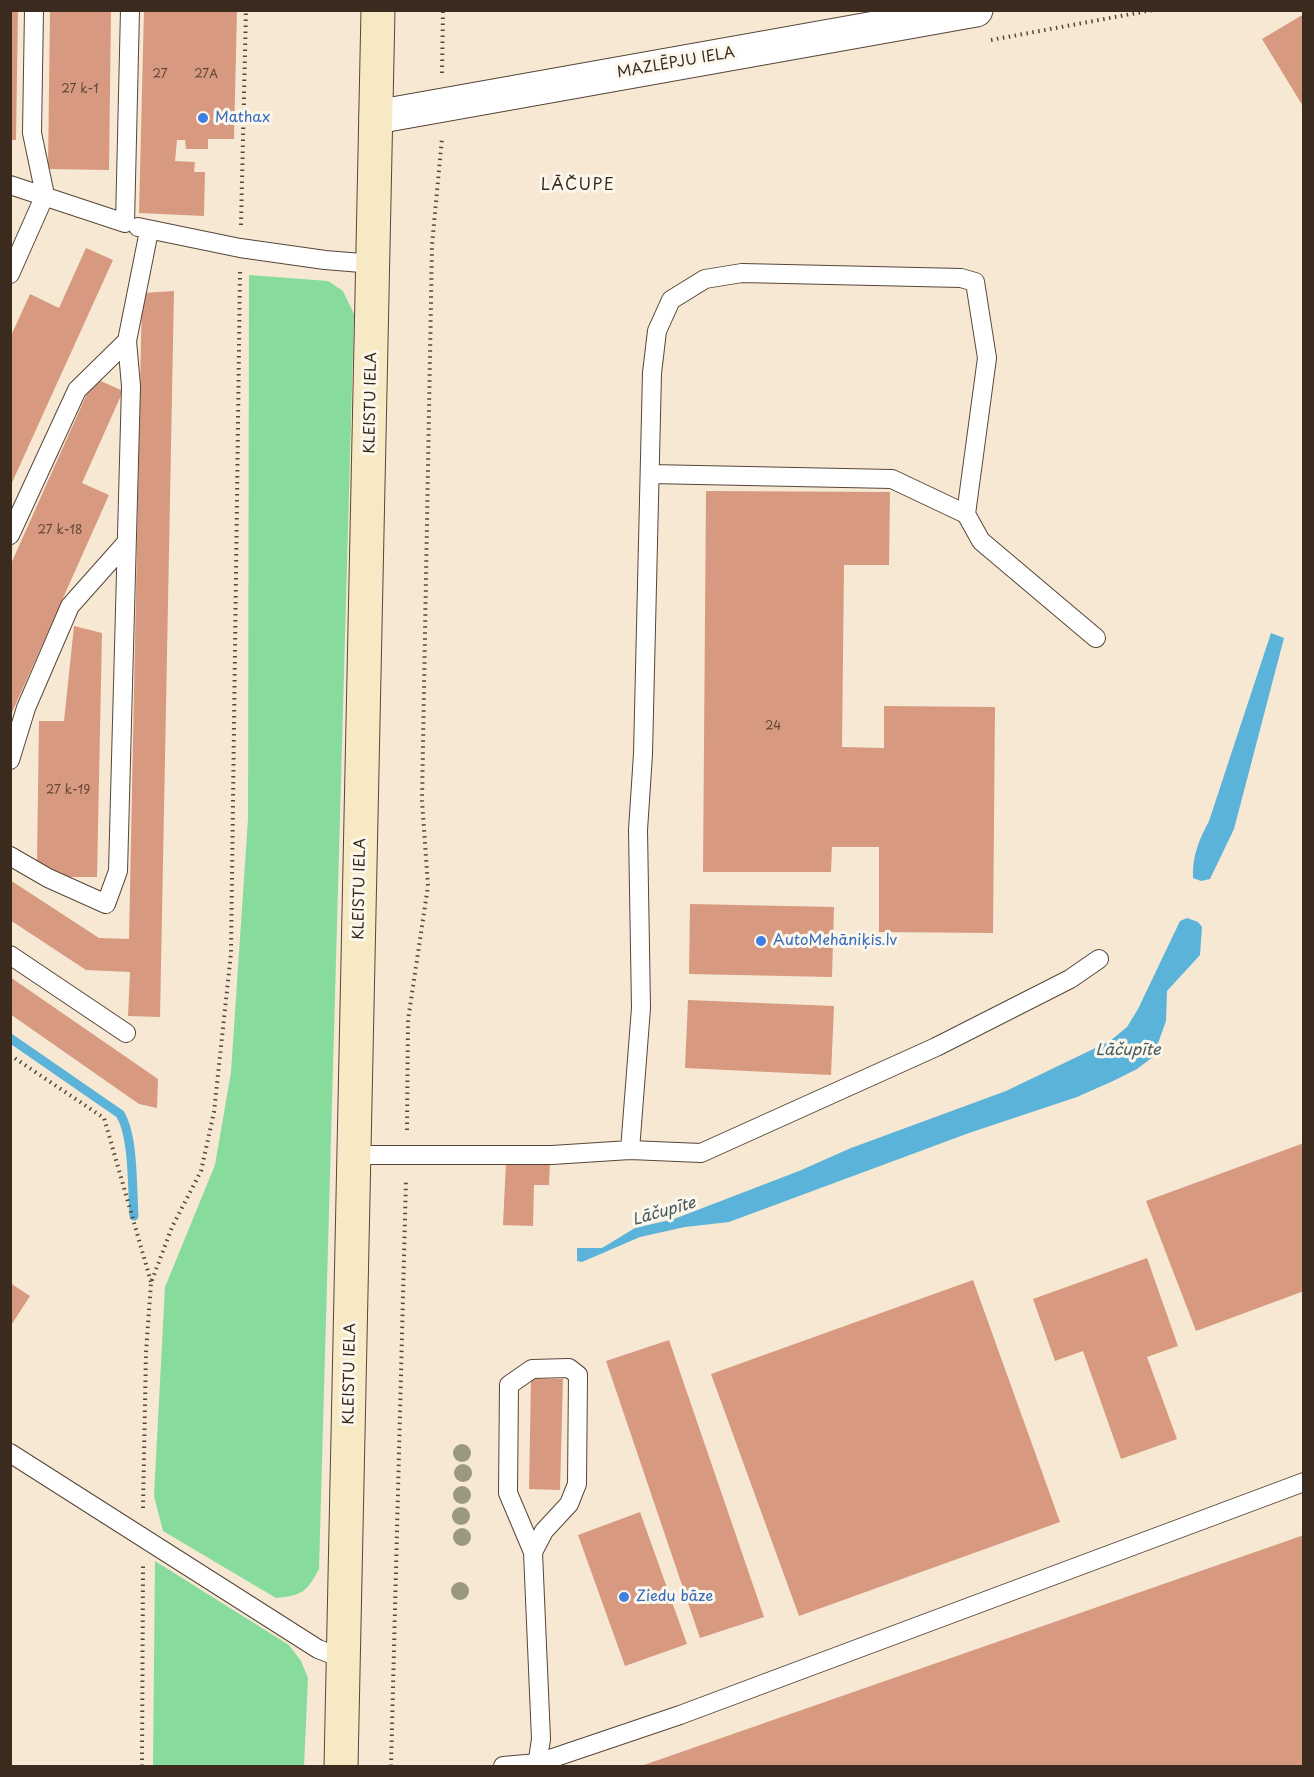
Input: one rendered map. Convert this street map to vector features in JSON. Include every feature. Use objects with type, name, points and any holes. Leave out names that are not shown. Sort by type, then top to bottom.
[{"type":"main road","name":"KLEISTU IELA","points":[[341,1767],[378,10]]},
{"type":"street","name":"MAZLĒPJU IELA","points":[[376,117],[976,10]]},
{"type":"lane","points":[[10,274],[45,195],[32,133],[34,10]]},
{"type":"lane","points":[[125,223],[130,10]]},
{"type":"lane","points":[[10,185],[149,231],[240,248],[324,260],[374,264]]},
{"type":"lane","points":[[10,856],[48,878],[106,904],[118,871],[131,386],[127,341],[149,231]]},
{"type":"lane","points":[[630,1150],[641,1008],[638,830],[643,754],[652,373],[657,331],[671,300],[705,279],[742,273],[961,278],[975,282],[987,358],[966,514]]},
{"type":"lane","points":[[10,535],[77,390],[127,341]]},
{"type":"lane","points":[[650,474],[892,479],[966,514],[981,541],[1096,638]]},
{"type":"lane","points":[[10,760],[26,708],[70,606],[126,543]]},
{"type":"lane","points":[[10,955],[126,1033]]},
{"type":"lane","points":[[354,1155],[552,1155],[630,1150],[700,1154],[936,1047],[1070,979],[1099,959]]},
{"type":"lane","points":[[533,1552],[544,1531],[569,1504],[577,1484],[578,1375],[569,1368],[532,1369],[509,1385],[508,1493],[533,1552],[542,1739],[537,1765]]},
{"type":"lane","points":[[10,1453],[318,1649],[344,1659]]},
{"type":"lane","points":[[503,1767],[537,1765],[680,1715],[1304,1482]]},
{"type":"path","points":[[143,1508],[146,1352],[151,1283],[171,1227],[201,1171],[214,1112],[231,953],[240,248],[246,10]]},
{"type":"path","points":[[391,1767],[408,1020],[428,886],[422,801],[432,245],[442,140],[443,10]]},
{"type":"path","points":[[10,1055],[104,1118],[151,1283]]},
{"type":"path","points":[[142,1563],[142,1767]]},
{"type":"green space","points":[[249,275],[328,281],[343,291],[354,314],[319,1569],[307,1588],[292,1596],[276,1598],[163,1531],[154,1496],[165,1287],[215,1165],[231,1072],[248,819]]},
{"type":"green space","points":[[155,1561],[289,1645],[301,1661],[308,1678],[304,1766],[153,1766]]},
{"type":"water","points":[[1271,633],[1284,638],[1234,829],[1210,879],[1201,881],[1193,878],[1197,848],[1209,821]]},
{"type":"water","name":"Lāčupīte","points":[[1187,918],[1198,922],[1202,927],[1200,955],[1167,991],[1166,1021],[1153,1057],[1137,1069],[1077,1097],[969,1133],[729,1222],[685,1227],[640,1237],[582,1262],[577,1261],[577,1248],[602,1248],[635,1228],[674,1219],[799,1171],[851,1148],[1006,1091],[1110,1041],[1127,1027],[1180,921]]},
{"type":"building","points":[[10,10],[18,10],[16,140],[10,140]]},
{"type":"building","points":[[50,10],[111,10],[109,170],[48,169]]},
{"type":"building","points":[[144,10],[237,10],[234,139],[208,139],[208,149],[186,149],[185,140],[177,140],[175,161],[195,162],[194,172],[205,172],[204,216],[139,213]]},
{"type":"building","points":[[1304,14],[1304,108],[1262,39]]},
{"type":"building","points":[[86,248],[113,260],[10,487],[10,338],[30,294],[59,308]]},
{"type":"building","points":[[174,291],[160,1017],[128,1016],[130,972],[86,970],[10,920],[10,880],[99,938],[129,939],[142,293]]},
{"type":"building","points":[[94,378],[123,391],[82,483],[109,495],[10,717],[10,566]]},
{"type":"building","points":[[706,491],[890,492],[889,565],[844,565],[842,747],[884,748],[884,706],[995,707],[993,933],[879,932],[879,847],[832,847],[831,872],[703,872]]},
{"type":"building","points":[[74,626],[102,633],[97,877],[67,877],[37,862],[39,721],[64,721]]},
{"type":"building","name":"AutoMehāniķis.lv","points":[[690,904],[834,907],[832,977],[689,974]]},
{"type":"building","points":[[10,977],[158,1079],[157,1108],[139,1104],[10,1014]]},
{"type":"building","points":[[688,1000],[834,1006],[831,1075],[685,1068]]},
{"type":"building","points":[[1304,1143],[1304,1291],[1196,1331],[1146,1201]]},
{"type":"building","points":[[506,1162],[550,1162],[549,1185],[534,1185],[533,1226],[503,1225]]},
{"type":"building","points":[[1147,1258],[1178,1346],[1147,1357],[1177,1439],[1121,1459],[1083,1351],[1055,1361],[1033,1299]]},
{"type":"building","points":[[973,1280],[1060,1522],[799,1616],[711,1374]]},
{"type":"building","points":[[10,1283],[30,1296],[10,1327]]},
{"type":"building","points":[[669,1340],[764,1617],[700,1638],[606,1361]]},
{"type":"building","points":[[531,1379],[563,1379],[560,1490],[529,1489]]},
{"type":"building","points":[[640,1512],[687,1644],[625,1666],[578,1535]]},
{"type":"building","points":[[1304,1535],[1304,1766],[641,1766]]},
{"type":"waterway","points":[[10,1038],[120,1114],[125,1124],[130,1149],[134,1216]]},
{"type":"place","name":"Mathax","points":[[203,118]]},
{"type":"place","name":"AutoMehāniķis.lv","points":[[761,941]]},
{"type":"place","name":"Ziedu bāze","points":[[624,1597]]},
{"type":"district","name":"LĀČUPE","points":[[578,186]]}]
